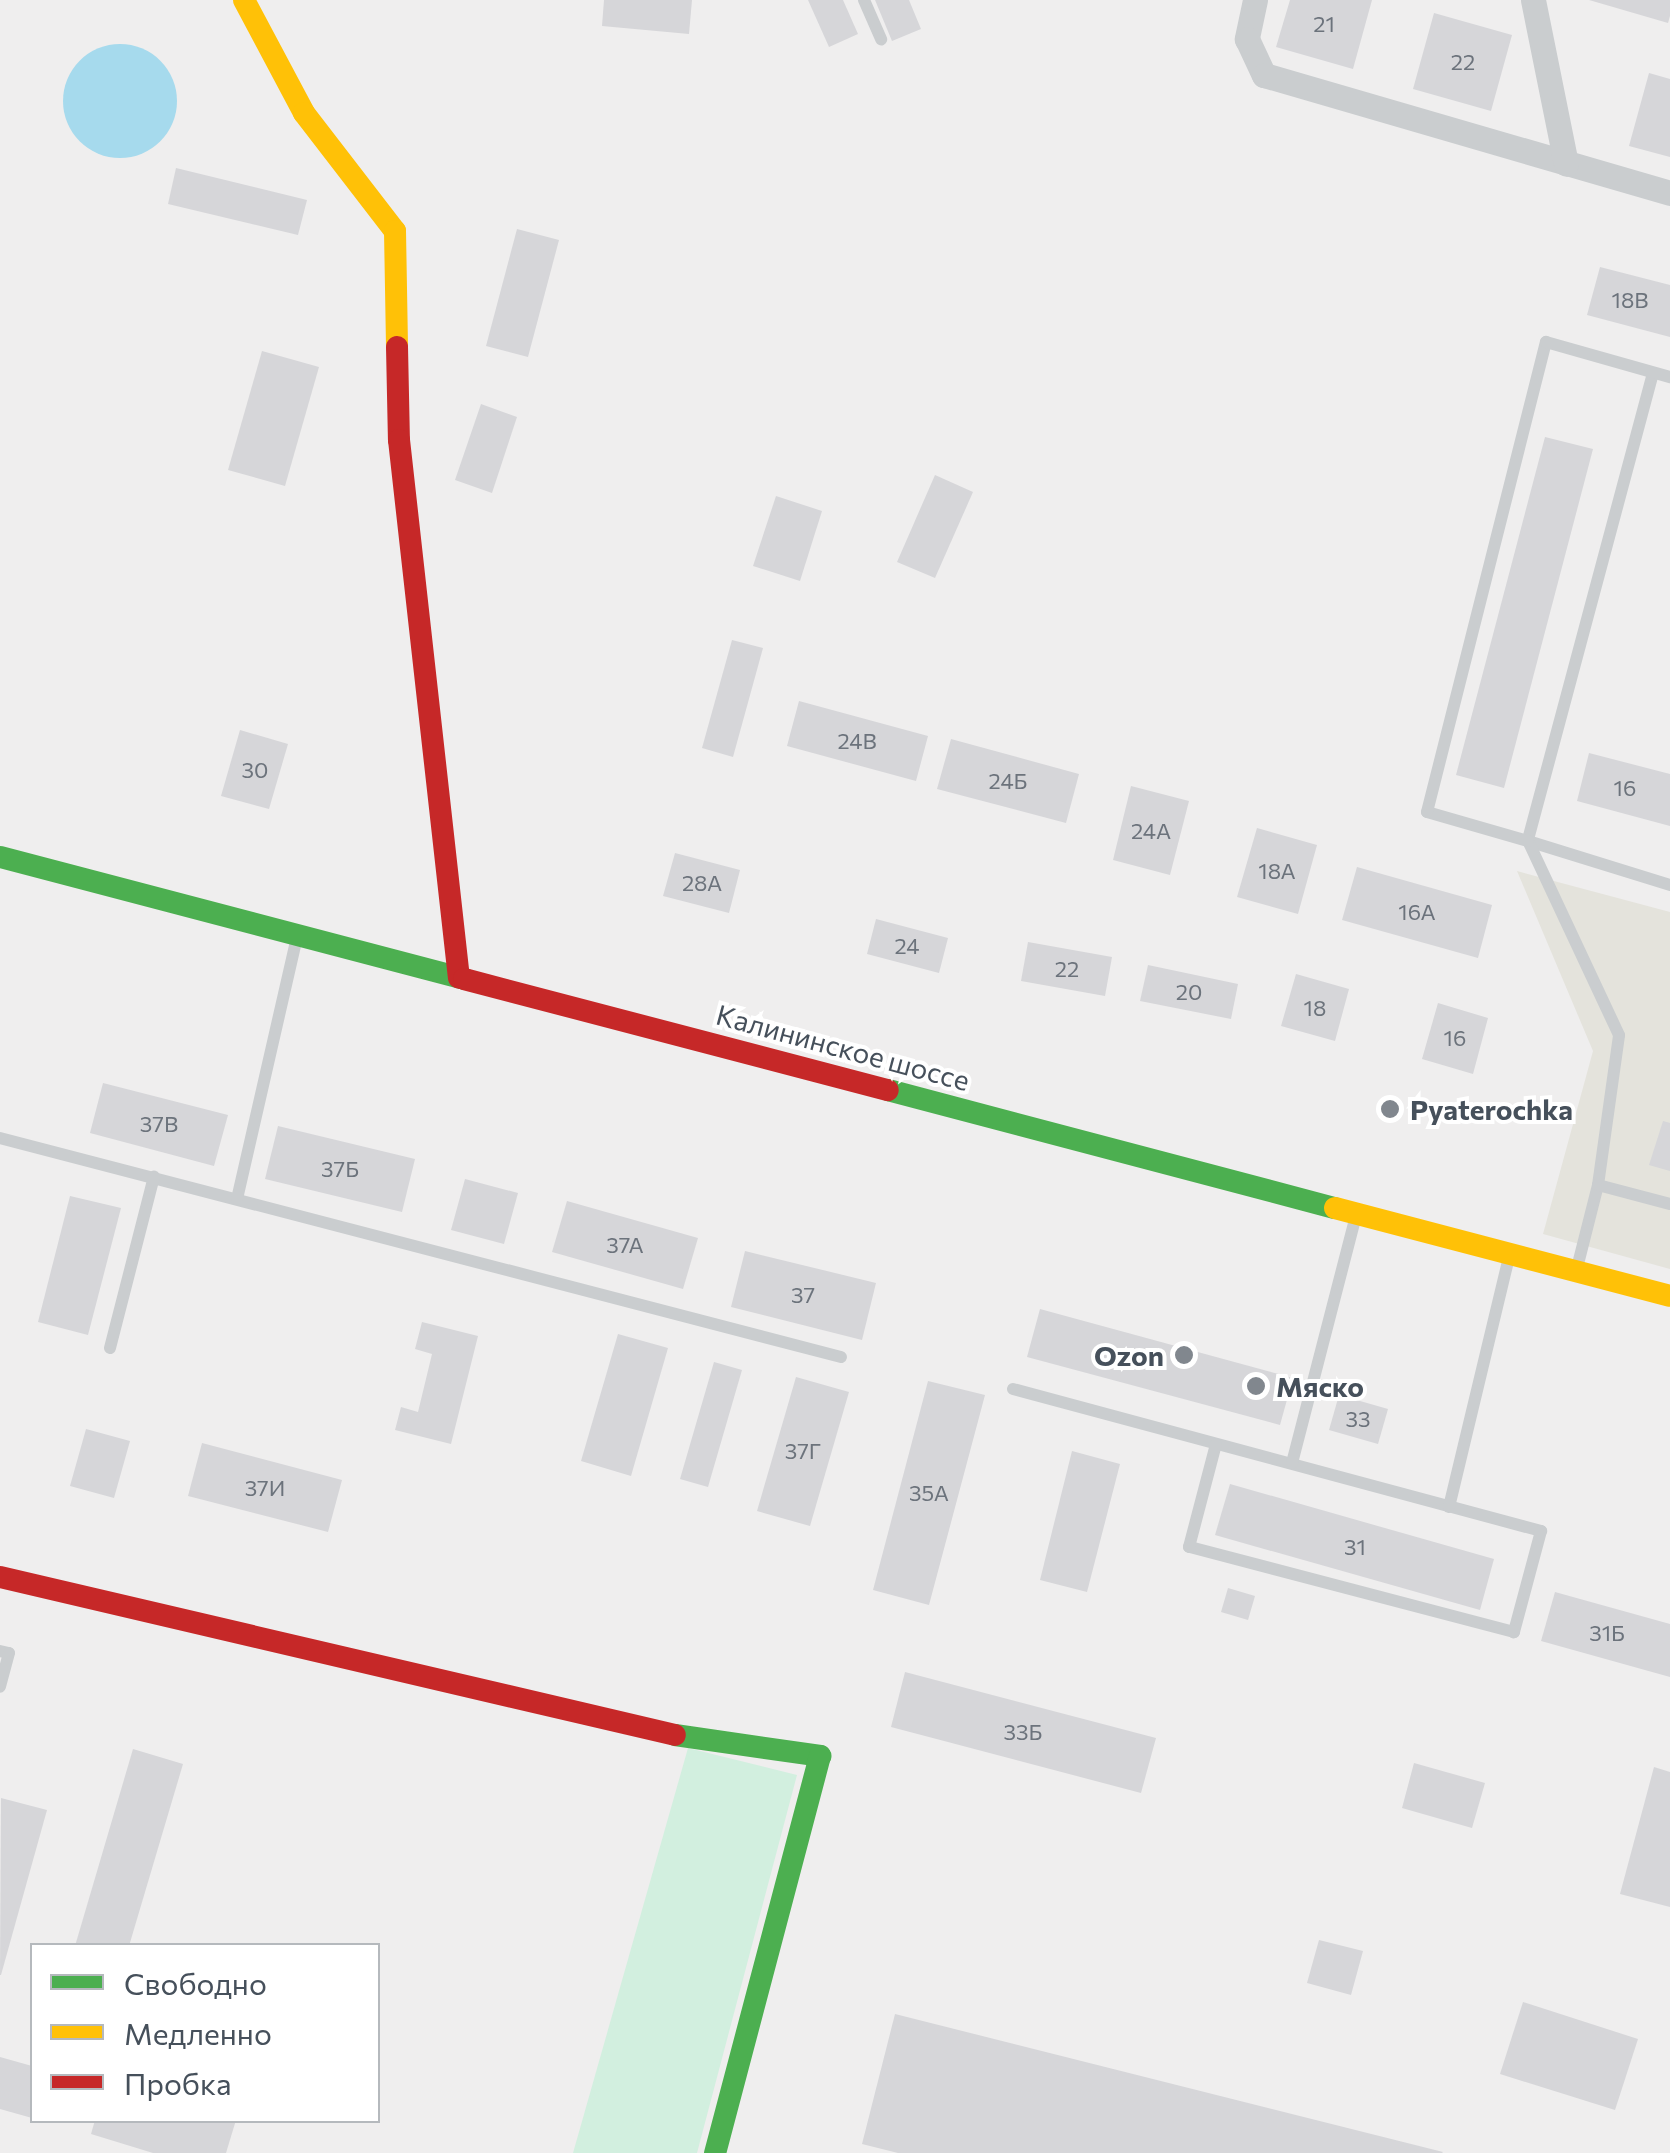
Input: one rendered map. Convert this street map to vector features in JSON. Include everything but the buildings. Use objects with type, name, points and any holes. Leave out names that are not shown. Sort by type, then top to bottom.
[{"type":"street","points":[[244,0],[304,113],[394,231],[399,440],[459,978]]},
{"type":"street","points":[[1255,0],[1247,39],[1264,75],[1670,194]]},
{"type":"street","points":[[1534,0],[1566,164]]},
{"type":"street","name":"Калининское шоссе","points":[[0,857],[1670,1296]]},
{"type":"street","points":[[0,1578],[609,1726],[820,1756],[715,2153]]},
{"type":"lane","points":[[864,0],[881,39]]},
{"type":"lane","points":[[1670,377],[1546,342],[1426,812],[1670,885]]},
{"type":"lane","points":[[1576,1271],[1598,1184],[1619,1035],[1528,841],[1653,373]]},
{"type":"lane","points":[[237,1200],[297,935]]},
{"type":"lane","points":[[0,1138],[841,1356]]},
{"type":"lane","points":[[110,1348],[154,1177]]},
{"type":"lane","points":[[1598,1184],[1670,1204]]},
{"type":"lane","points":[[1292,1464],[1357,1213]]},
{"type":"lane","points":[[1449,1506],[1510,1253]]},
{"type":"lane","points":[[1013,1389],[1541,1532],[1514,1632],[1189,1546],[1216,1444]]},
{"type":"lane","points":[[0,1651],[9,1653],[0,1688]]},
{"type":"shaded area","points":[[1517,871],[1670,912],[1670,1269],[1543,1234],[1593,1051]]},
{"type":"green space","points":[[688,1748],[797,1775],[697,2153],[573,2153]]},
{"type":"water","points":[[120,44],[152,53],[168,69],[177,101],[168,133],[152,149],[120,158],[88,149],[72,133],[63,101],[72,69],[88,53]]},
{"type":"traffic: fast","points":[[0,857],[464,979]]},
{"type":"traffic: fast","points":[[888,1090],[1335,1208]]},
{"type":"traffic: fast","points":[[675,1735],[820,1756],[715,2153]]},
{"type":"traffic: slow","points":[[244,0],[304,113],[395,231],[397,347]]},
{"type":"traffic: slow","points":[[1335,1208],[1670,1296]]},
{"type":"traffic: jam","points":[[397,347],[399,440],[459,978]]},
{"type":"traffic: jam","points":[[464,979],[888,1090]]},
{"type":"traffic: jam","points":[[0,1577],[675,1735]]},
{"type":"place","name":"Pyaterochka","points":[[1390,1109]]},
{"type":"place","name":"Ozon","points":[[1184,1355]]},
{"type":"place","name":"Мяско","points":[[1256,1386]]}]
